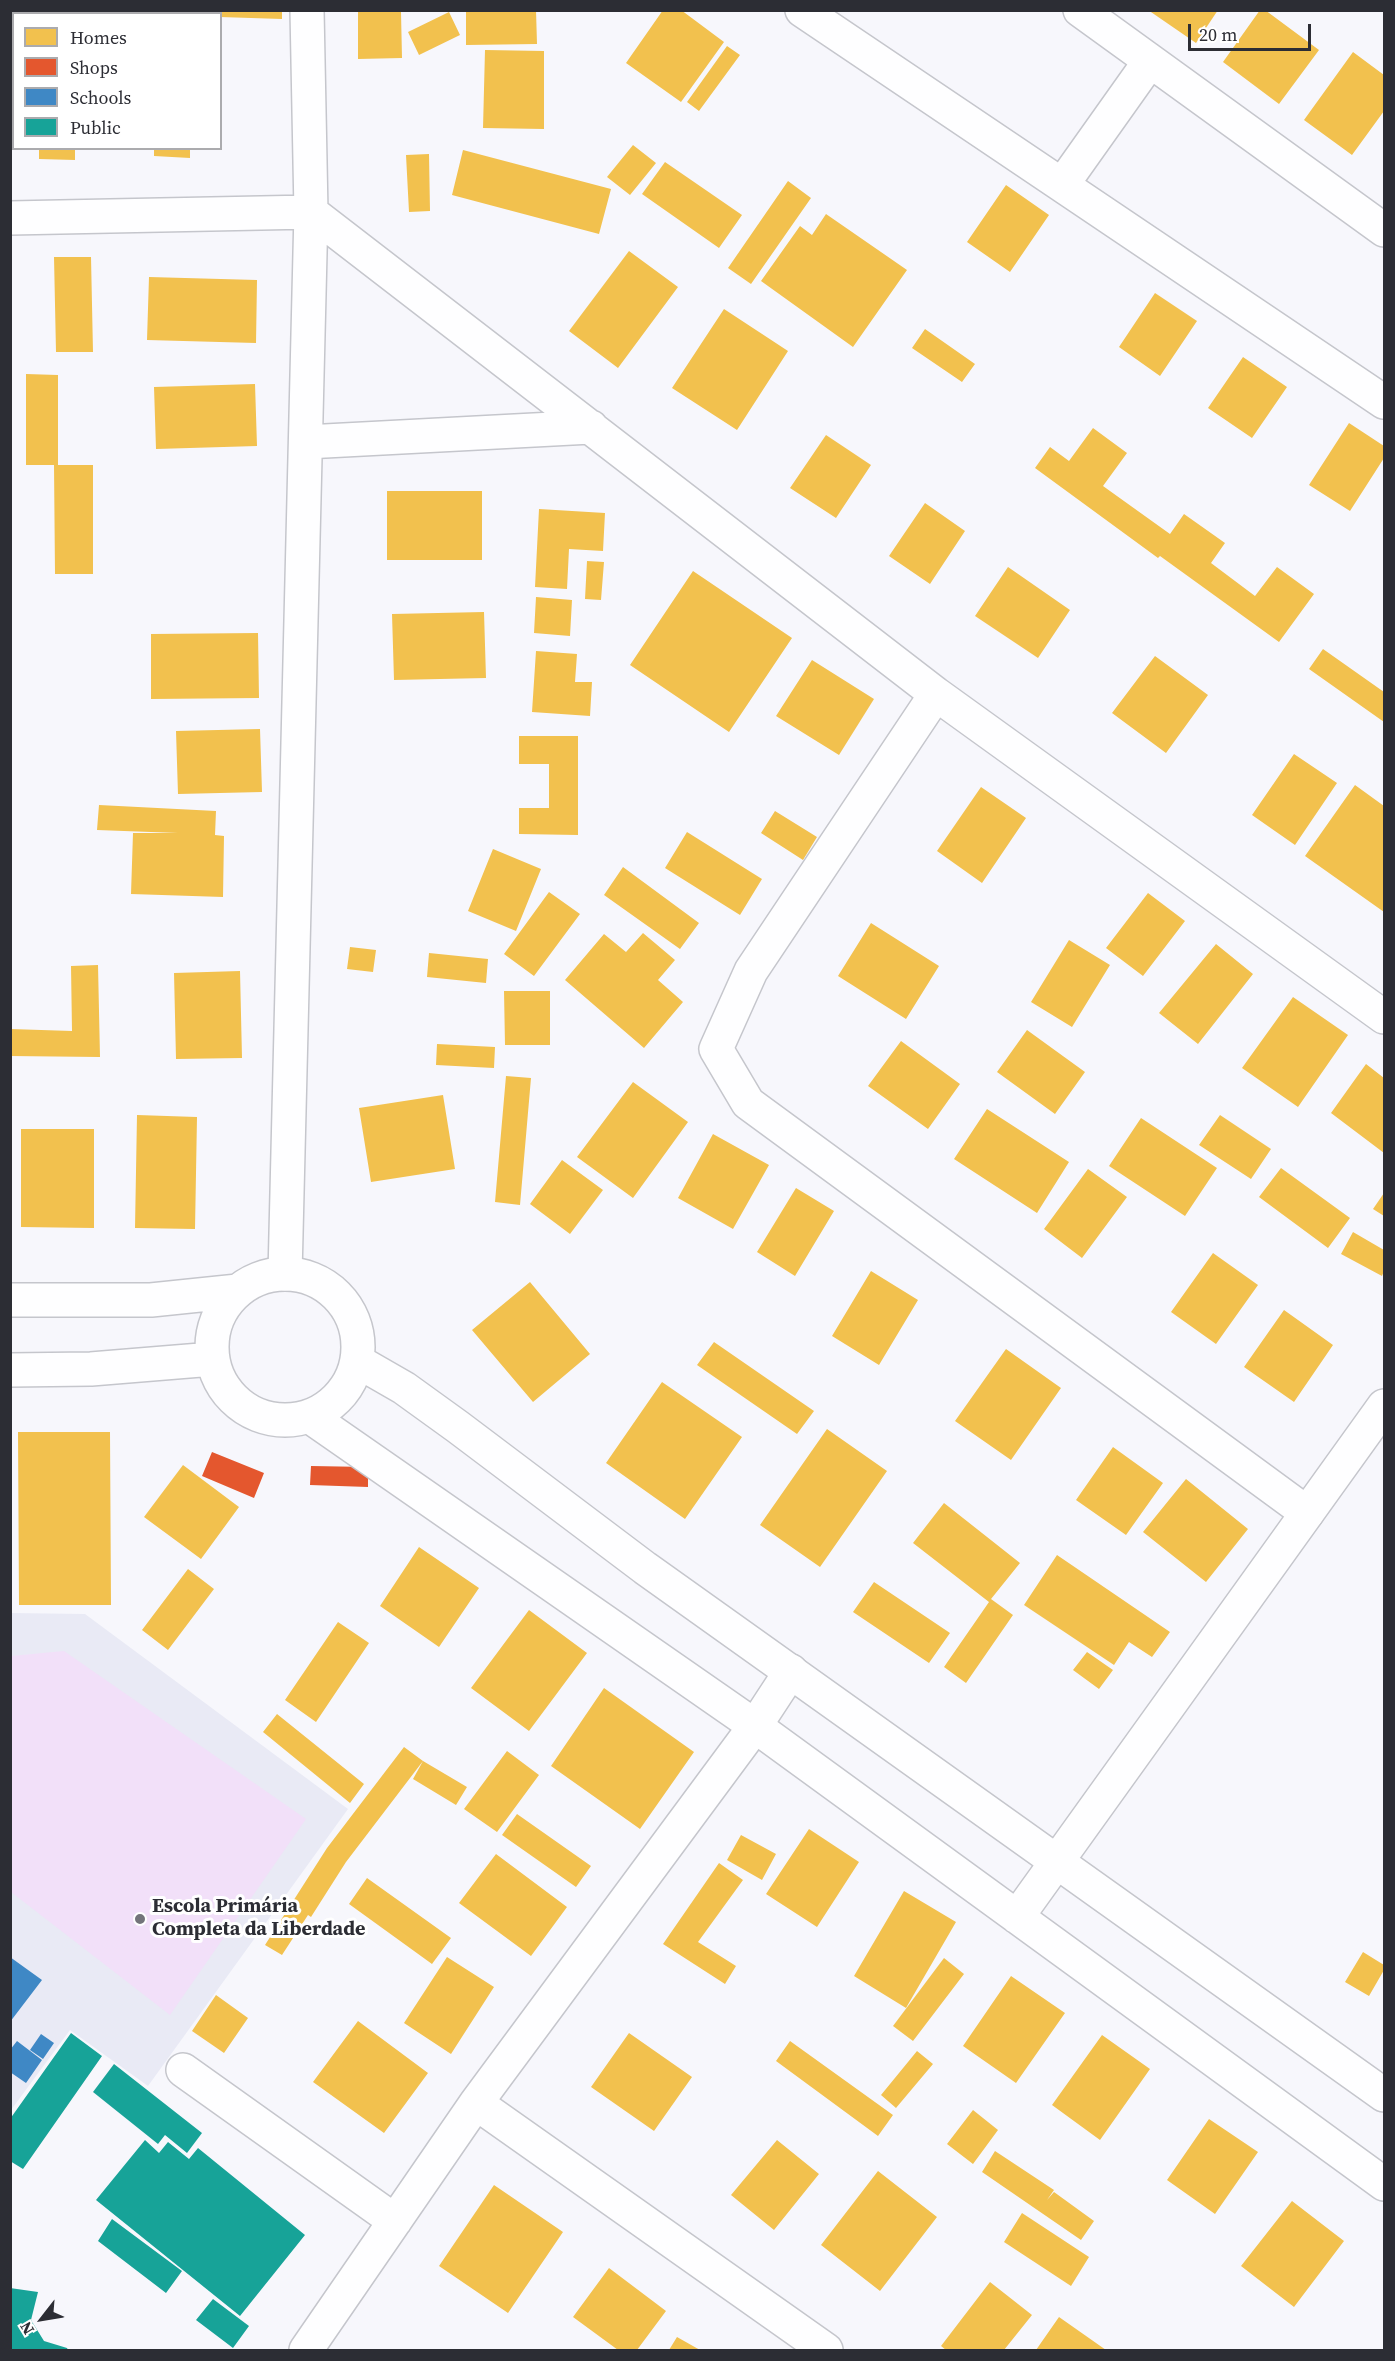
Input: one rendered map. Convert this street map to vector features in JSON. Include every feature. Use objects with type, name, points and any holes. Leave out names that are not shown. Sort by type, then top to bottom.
[{"type":"street","points":[[285,1274],[312,212],[307,10]]},
{"type":"street","points":[[1080,10],[1384,230]]},
{"type":"street","points":[[809,12],[1062,185],[1382,395]]},
{"type":"street","points":[[1062,185],[1150,61]]},
{"type":"street","points":[[10,218],[312,212],[936,694],[1384,1017]]},
{"type":"street","points":[[306,442],[591,427]]},
{"type":"street","points":[[936,694],[751,970],[716,1049],[748,1103],[1307,1513]]},
{"type":"street","points":[[285,1274],[310,1278],[332,1291],[349,1311],[357,1335],[357,1361],[348,1384],[332,1404],[309,1416],[284,1420],[259,1416],[238,1403],[221,1383],[213,1359],[213,1334],[222,1310],[238,1291],[261,1278],[285,1274]]},
{"type":"street","points":[[10,1300],[151,1300],[238,1291]]},
{"type":"street","points":[[10,1370],[91,1369],[213,1359]]},
{"type":"street","points":[[357,1361],[404,1388],[645,1568],[1384,2095]]},
{"type":"street","points":[[1017,1917],[1384,1406]]},
{"type":"street","points":[[309,1416],[755,1726],[1384,2184]]},
{"type":"street","points":[[306,2350],[476,2103],[755,1726],[791,1671]]},
{"type":"street","points":[[183,2070],[395,2221]]},
{"type":"street","points":[[476,2103],[826,2350]]},
{"type":"shaded area","name":"Escola Primária Completa da Liberdade","points":[[11,1613],[85,1614],[348,1809],[148,2086],[70,2030],[11,2110]]},
{"type":"shaded area","name":"Escola Primária Completa da Liberdade","points":[[64,1651],[306,1819],[170,2015],[11,1892],[11,1656]]},
{"type":"building: Homes","points":[[165,10],[194,10],[194,12],[165,12]]},
{"type":"building: Homes","points":[[205,10],[282,10],[282,19],[222,17],[222,12],[205,12]]},
{"type":"building: Homes","points":[[466,10],[536,10],[537,44],[466,45]]},
{"type":"building: Homes","points":[[663,10],[681,10],[724,42],[681,102],[626,63]]},
{"type":"building: Homes","points":[[1148,10],[1218,10],[1196,43]]},
{"type":"building: Homes","points":[[1260,10],[1265,10],[1319,50],[1279,104],[1223,62]]},
{"type":"building: Homes","points":[[358,12],[401,12],[402,58],[358,59]]},
{"type":"building: Homes","points":[[449,12],[460,35],[419,55],[408,32]]},
{"type":"building: Homes","points":[[727,46],[740,55],[699,111],[687,102]]},
{"type":"building: Homes","points":[[485,50],[544,51],[544,129],[483,128]]},
{"type":"building: Homes","points":[[1353,52],[1384,75],[1384,111],[1352,155],[1304,120]]},
{"type":"building: Homes","points":[[633,145],[656,163],[630,195],[607,177]]},
{"type":"building: Homes","points":[[39,150],[75,150],[75,160],[39,159]]},
{"type":"building: Homes","points":[[154,150],[190,150],[190,158],[154,156]]},
{"type":"building: Homes","points":[[463,150],[611,189],[599,234],[452,195]]},
{"type":"building: Homes","points":[[429,154],[430,211],[409,212],[406,155]]},
{"type":"building: Homes","points":[[665,162],[742,215],[719,248],[642,194]]},
{"type":"building: Homes","points":[[788,181],[811,198],[751,284],[728,268]]},
{"type":"building: Homes","points":[[1006,185],[1049,215],[1010,272],[967,242]]},
{"type":"building: Homes","points":[[826,214],[907,270],[853,347],[761,281],[800,226],[812,235]]},
{"type":"building: Homes","points":[[629,251],[678,287],[618,368],[569,331]]},
{"type":"building: Homes","points":[[54,257],[91,257],[93,352],[56,352]]},
{"type":"building: Homes","points":[[149,277],[257,280],[256,343],[147,340]]},
{"type":"building: Homes","points":[[1155,293],[1197,321],[1160,376],[1119,347]]},
{"type":"building: Homes","points":[[724,309],[788,351],[737,430],[672,388]]},
{"type":"building: Homes","points":[[925,329],[975,364],[962,382],[912,348]]},
{"type":"building: Homes","points":[[1243,357],[1287,387],[1252,438],[1208,408]]},
{"type":"building: Homes","points":[[26,374],[58,375],[58,465],[93,465],[93,574],[55,574],[54,465],[26,465]]},
{"type":"building: Homes","points":[[255,384],[257,446],[156,449],[154,387]]},
{"type":"building: Homes","points":[[1349,423],[1384,446],[1384,458],[1350,511],[1309,485]]},
{"type":"building: Homes","points":[[1093,428],[1127,453],[1103,486],[1170,534],[1184,514],[1225,543],[1211,563],[1255,596],[1277,567],[1314,594],[1279,642],[1160,556],[1158,558],[1035,468],[1050,447],[1069,461]]},
{"type":"building: Homes","points":[[826,435],[871,465],[836,518],[790,488]]},
{"type":"building: Homes","points":[[387,491],[482,491],[482,560],[387,560]]},
{"type":"building: Homes","points":[[925,503],[965,531],[930,584],[889,556]]},
{"type":"building: Homes","points":[[539,509],[605,513],[603,551],[569,549],[567,589],[535,587]]},
{"type":"building: Homes","points":[[587,561],[604,562],[601,600],[585,599]]},
{"type":"building: Homes","points":[[1008,567],[1070,610],[1038,658],[975,616]]},
{"type":"building: Homes","points":[[693,571],[792,638],[729,732],[630,665]]},
{"type":"building: Homes","points":[[536,597],[572,600],[570,636],[534,633]]},
{"type":"building: Homes","points":[[484,612],[486,678],[394,680],[392,614]]},
{"type":"building: Homes","points":[[258,633],[259,698],[151,699],[151,634]]},
{"type":"building: Homes","points":[[1323,649],[1384,692],[1384,722],[1309,669]]},
{"type":"building: Homes","points":[[536,651],[577,654],[575,682],[592,682],[590,716],[532,712]]},
{"type":"building: Homes","points":[[1155,656],[1208,695],[1166,753],[1112,713]]},
{"type":"building: Homes","points":[[812,660],[874,699],[839,755],[776,716]]},
{"type":"building: Homes","points":[[260,729],[262,792],[178,794],[176,731]]},
{"type":"building: Homes","points":[[519,736],[578,736],[578,835],[519,834],[519,808],[549,808],[549,764],[519,764]]},
{"type":"building: Homes","points":[[1294,754],[1337,783],[1295,845],[1252,815]]},
{"type":"building: Homes","points":[[1355,785],[1384,806],[1384,912],[1305,856]]},
{"type":"building: Homes","points":[[981,787],[1026,818],[982,883],[937,851]]},
{"type":"building: Homes","points":[[99,805],[216,811],[215,835],[224,836],[223,897],[131,894],[133,833],[178,833],[97,830]]},
{"type":"building: Homes","points":[[775,811],[817,837],[803,860],[761,833]]},
{"type":"building: Homes","points":[[687,832],[762,879],[740,915],[665,868]]},
{"type":"building: Homes","points":[[493,849],[541,869],[516,931],[468,911]]},
{"type":"building: Homes","points":[[623,867],[699,923],[680,949],[604,895]]},
{"type":"building: Homes","points":[[549,892],[580,914],[534,976],[504,954]]},
{"type":"building: Homes","points":[[1148,893],[1185,921],[1143,976],[1106,948]]},
{"type":"building: Homes","points":[[871,923],[939,966],[906,1019],[838,976]]},
{"type":"building: Homes","points":[[643,933],[675,960],[658,980],[683,1002],[644,1048],[565,980],[604,934],[626,952]]},
{"type":"building: Homes","points":[[1069,940],[1110,965],[1072,1027],[1031,1002]]},
{"type":"building: Homes","points":[[1216,944],[1253,974],[1198,1044],[1159,1013]]},
{"type":"building: Homes","points":[[350,947],[376,950],[373,972],[347,969]]},
{"type":"building: Homes","points":[[429,953],[488,959],[486,983],[427,977]]},
{"type":"building: Homes","points":[[98,965],[100,1057],[10,1056],[10,1029],[72,1031],[71,966]]},
{"type":"building: Homes","points":[[240,971],[242,1058],[176,1059],[174,973]]},
{"type":"building: Homes","points":[[504,991],[550,991],[550,1045],[505,1045]]},
{"type":"building: Homes","points":[[1293,997],[1348,1035],[1298,1107],[1242,1068]]},
{"type":"building: Homes","points":[[1027,1030],[1085,1072],[1055,1114],[997,1072]]},
{"type":"building: Homes","points":[[901,1041],[960,1084],[928,1129],[868,1086]]},
{"type":"building: Homes","points":[[437,1044],[495,1047],[494,1068],[436,1065]]},
{"type":"building: Homes","points":[[1366,1064],[1384,1078],[1384,1153],[1331,1113]]},
{"type":"building: Homes","points":[[506,1076],[531,1078],[520,1205],[495,1202]]},
{"type":"building: Homes","points":[[633,1082],[688,1122],[633,1198],[577,1157]]},
{"type":"building: Homes","points":[[443,1095],[455,1169],[371,1182],[359,1108]]},
{"type":"building: Homes","points":[[987,1109],[1069,1162],[1037,1213],[954,1159]]},
{"type":"building: Homes","points":[[137,1115],[197,1117],[195,1229],[135,1228]]},
{"type":"building: Homes","points":[[1220,1115],[1271,1149],[1251,1179],[1199,1145]]},
{"type":"building: Homes","points":[[1141,1118],[1217,1168],[1185,1216],[1109,1166]]},
{"type":"building: Homes","points":[[21,1129],[94,1129],[94,1228],[21,1227]]},
{"type":"building: Homes","points":[[713,1134],[769,1165],[733,1229],[678,1198]]},
{"type":"building: Homes","points":[[562,1160],[603,1190],[570,1234],[530,1204]]},
{"type":"building: Homes","points":[[1281,1168],[1350,1218],[1328,1248],[1259,1197]]},
{"type":"building: Homes","points":[[1088,1169],[1127,1197],[1082,1258],[1044,1229]]},
{"type":"building: Homes","points":[[796,1188],[834,1211],[795,1276],[757,1252]]},
{"type":"building: Homes","points":[[1384,1193],[1384,1216],[1373,1209]]},
{"type":"building: Homes","points":[[1353,1232],[1384,1250],[1382,1276],[1341,1254]]},
{"type":"building: Homes","points":[[1213,1253],[1258,1285],[1216,1344],[1171,1312]]},
{"type":"building: Homes","points":[[871,1271],[918,1300],[879,1365],[832,1336]]},
{"type":"building: Homes","points":[[530,1282],[590,1354],[533,1402],[472,1330]]},
{"type":"building: Homes","points":[[1284,1310],[1333,1345],[1294,1402],[1244,1367]]},
{"type":"building: Homes","points":[[714,1342],[814,1411],[797,1434],[697,1365]]},
{"type":"building: Homes","points":[[1006,1349],[1061,1388],[1011,1460],[955,1421]]},
{"type":"building: Homes","points":[[662,1382],[742,1437],[685,1519],[606,1463]]},
{"type":"building: Homes","points":[[827,1429],[887,1471],[820,1567],[760,1525]]},
{"type":"building: Homes","points":[[18,1432],[110,1432],[111,1605],[19,1605]]},
{"type":"building: Homes","points":[[1113,1447],[1163,1483],[1126,1535],[1076,1500]]},
{"type":"building: Homes","points":[[183,1465],[239,1507],[201,1559],[144,1517]]},
{"type":"building: Homes","points":[[1186,1479],[1248,1529],[1206,1582],[1143,1532]]},
{"type":"building: Homes","points":[[944,1503],[1020,1563],[991,1599],[1013,1615],[966,1683],[944,1667],[989,1602],[913,1543]]},
{"type":"building: Homes","points":[[419,1547],[479,1588],[439,1647],[380,1606]]},
{"type":"building: Homes","points":[[1057,1555],[1170,1632],[1152,1657],[1129,1642],[1114,1665],[1024,1605]]},
{"type":"building: Homes","points":[[188,1569],[214,1589],[168,1650],[142,1630]]},
{"type":"building: Homes","points":[[874,1582],[950,1633],[929,1663],[853,1612]]},
{"type":"building: Homes","points":[[529,1610],[587,1653],[529,1731],[471,1688]]},
{"type":"building: Homes","points":[[338,1622],[369,1643],[316,1722],[285,1700]]},
{"type":"building: Homes","points":[[1087,1652],[1113,1670],[1099,1689],[1073,1670]]},
{"type":"building: Homes","points":[[604,1688],[694,1752],[640,1829],[551,1766]]},
{"type":"building: Homes","points":[[277,1714],[364,1784],[350,1803],[263,1732]]},
{"type":"building: Homes","points":[[404,1747],[423,1761],[346,1862],[311,1917],[308,1915],[282,1955],[265,1945],[327,1848]]},
{"type":"building: Homes","points":[[507,1751],[539,1775],[497,1832],[464,1809]]},
{"type":"building: Homes","points":[[423,1761],[467,1787],[456,1805],[413,1779]]},
{"type":"building: Homes","points":[[517,1814],[591,1866],[576,1887],[502,1835]]},
{"type":"building: Homes","points":[[809,1829],[859,1862],[817,1927],[766,1894]]},
{"type":"building: Homes","points":[[741,1835],[776,1854],[762,1880],[727,1860]]},
{"type":"building: Homes","points":[[496,1854],[567,1907],[531,1956],[459,1903]]},
{"type":"building: Homes","points":[[719,1863],[743,1880],[698,1942],[736,1966],[725,1984],[663,1944]]},
{"type":"building: Homes","points":[[367,1878],[451,1938],[432,1964],[349,1904]]},
{"type":"building: Homes","points":[[904,1891],[956,1922],[906,2008],[854,1976]]},
{"type":"building: Homes","points":[[1363,1952],[1384,1965],[1384,1970],[1369,1996],[1345,1982]]},
{"type":"building: Homes","points":[[447,1957],[494,1987],[451,2054],[404,2023]]},
{"type":"building: Homes","points":[[944,1958],[964,1974],[913,2041],[893,2026]]},
{"type":"building: Homes","points":[[1011,1976],[1065,2013],[1016,2083],[963,2046]]},
{"type":"building: Homes","points":[[216,1995],[248,2018],[224,2053],[192,2031]]},
{"type":"building: Homes","points":[[358,2021],[428,2073],[384,2133],[313,2082]]},
{"type":"building: Homes","points":[[629,2033],[692,2077],[654,2131],[591,2087]]},
{"type":"building: Homes","points":[[1102,2035],[1150,2069],[1100,2140],[1052,2105]]},
{"type":"building: Homes","points":[[790,2041],[893,2115],[878,2136],[776,2061]]},
{"type":"building: Homes","points":[[917,2051],[933,2064],[896,2108],[881,2095]]},
{"type":"building: Homes","points":[[973,2110],[998,2130],[973,2164],[947,2144]]},
{"type":"building: Homes","points":[[1209,2119],[1258,2152],[1215,2214],[1167,2180]]},
{"type":"building: Homes","points":[[777,2140],[819,2174],[774,2230],[731,2195]]},
{"type":"building: Homes","points":[[995,2151],[1054,2190],[1047,2200],[1054,2192],[1094,2221],[1081,2240],[982,2172]]},
{"type":"building: Homes","points":[[878,2171],[937,2217],[880,2291],[821,2245]]},
{"type":"building: Homes","points":[[494,2185],[563,2232],[508,2313],[439,2266]]},
{"type":"building: Homes","points":[[1292,2201],[1344,2241],[1294,2307],[1241,2266]]},
{"type":"building: Homes","points":[[1022,2213],[1089,2257],[1071,2286],[1004,2242]]},
{"type":"building: Homes","points":[[609,2268],[666,2311],[637,2350],[618,2350],[573,2317]]},
{"type":"building: Homes","points":[[990,2282],[1032,2315],[1004,2350],[946,2350],[941,2346]]},
{"type":"building: Homes","points":[[1059,2317],[1106,2350],[1036,2350]]},
{"type":"building: Homes","points":[[677,2337],[700,2350],[669,2350]]},
{"type":"building: Shops","points":[[212,1452],[264,1473],[254,1498],[202,1476]]},
{"type":"building: Shops","points":[[311,1466],[368,1467],[368,1487],[310,1485]]},
{"type":"building: Schools","points":[[10,1957],[42,1980],[10,2022]]},
{"type":"building: Schools","points":[[41,2034],[54,2043],[43,2059],[30,2050]]},
{"type":"building: Schools","points":[[17,2041],[42,2060],[26,2083],[10,2072],[10,2050]]},
{"type":"building: Public","points":[[71,2033],[102,2056],[23,2169],[10,2161],[10,2119]]},
{"type":"building: Public","points":[[114,2064],[202,2133],[187,2153],[165,2135],[158,2144],[93,2092]]},
{"type":"building: Public","points":[[145,2140],[159,2153],[168,2142],[189,2159],[198,2148],[305,2235],[240,2316],[96,2200]]},
{"type":"building: Public","points":[[112,2219],[182,2271],[166,2293],[98,2241]]},
{"type":"building: Public","points":[[10,2288],[38,2292],[31,2320],[44,2341],[68,2350],[10,2350]]},
{"type":"building: Public","points":[[213,2299],[249,2326],[233,2348],[196,2320]]},
{"type":"place","name":"Escola Primária Completa da Liberdade","points":[[140,1919]]}]
